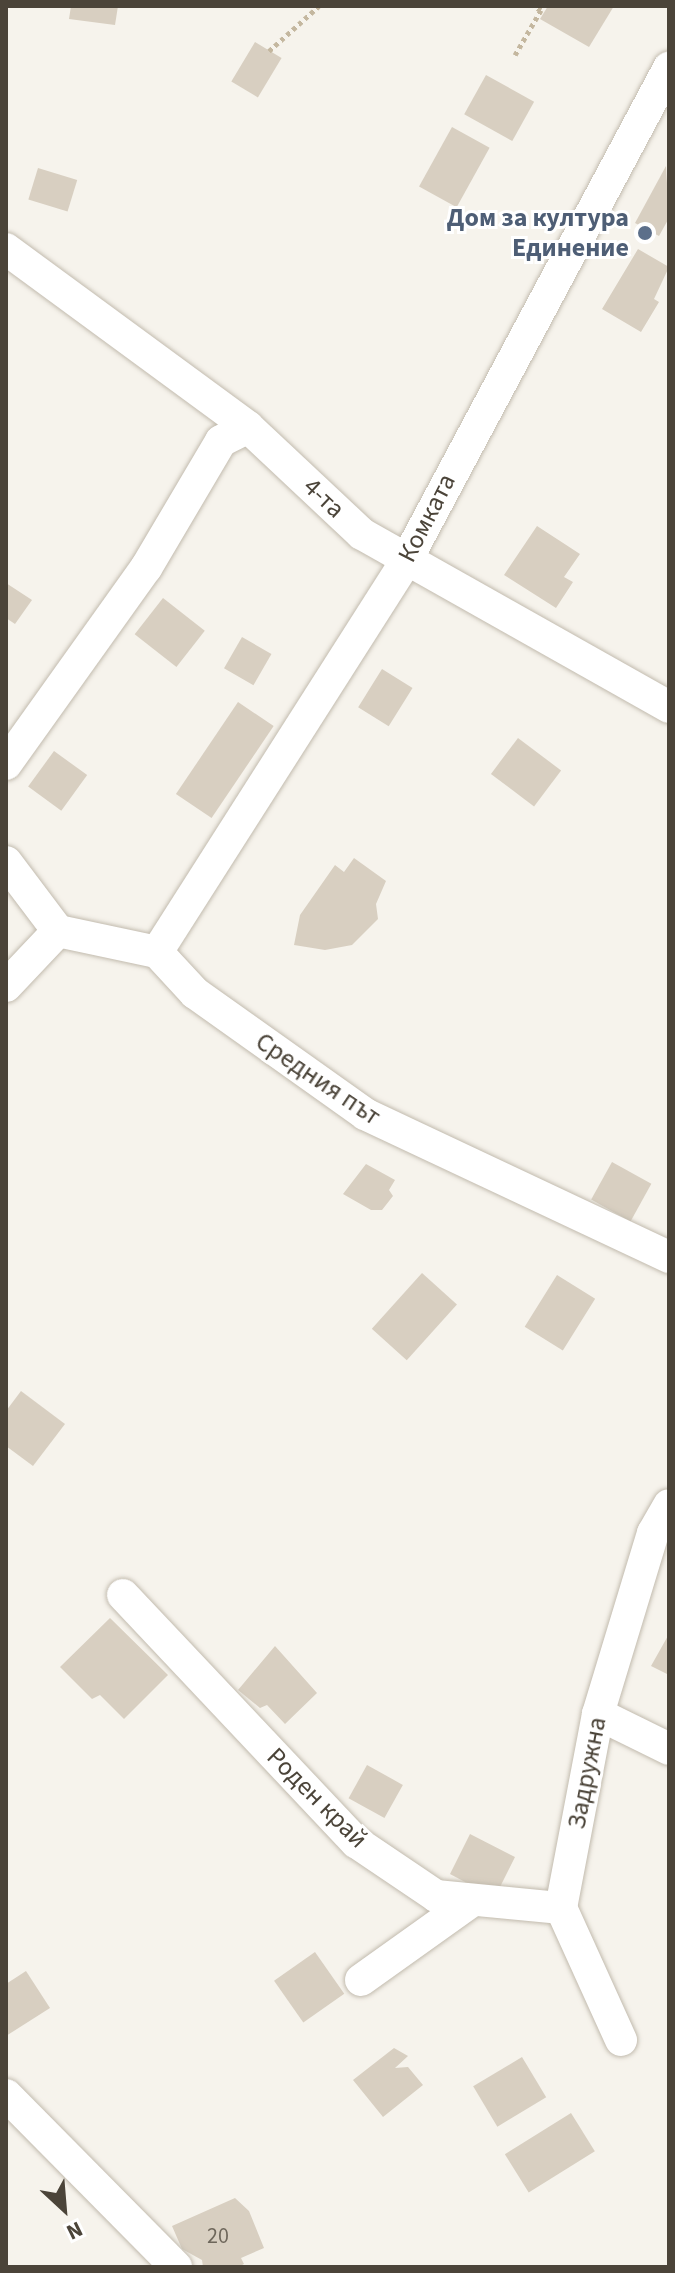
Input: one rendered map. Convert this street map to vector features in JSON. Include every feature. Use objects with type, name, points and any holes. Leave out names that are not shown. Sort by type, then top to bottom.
[{"type":"street","name":"Комката","points":[[157,952],[407,559],[669,68]]},
{"type":"street","name":"4-та","points":[[6,249],[248,427],[362,534],[669,707]]},
{"type":"street","points":[[6,764],[146,568],[221,441],[248,427]]},
{"type":"street","points":[[6,862],[58,931],[157,952]]},
{"type":"street","points":[[6,986],[58,931]]},
{"type":"street","name":"Средния път","points":[[157,952],[195,993],[365,1114],[669,1257]]},
{"type":"street","name":"Задружна","points":[[561,1908],[598,1714],[653,1533],[669,1505]]},
{"type":"street","name":"Роден край","points":[[123,1595],[356,1842],[436,1896],[469,1903],[561,1908]]},
{"type":"street","points":[[598,1714],[669,1749]]},
{"type":"street","points":[[361,1980],[469,1903]]},
{"type":"street","points":[[561,1908],[621,2040]]},
{"type":"street","points":[[6,2095],[176,2267]]},
{"type":"path","points":[[269,51],[319,6]]},
{"type":"path","points":[[515,55],[541,10],[534,6]]},
{"type":"building","points":[[71,6],[118,6],[115,25],[69,19]]},
{"type":"building","points":[[548,6],[614,6],[589,47],[540,19]]},
{"type":"building","points":[[255,42],[282,58],[258,97],[231,81]]},
{"type":"building","points":[[486,75],[534,102],[512,141],[464,114]]},
{"type":"building","points":[[452,127],[490,148],[457,207],[419,186]]},
{"type":"building","points":[[666,166],[669,218],[659,236],[635,223]]},
{"type":"building","points":[[38,168],[77,180],[68,212],[28,200]]},
{"type":"building","points":[[638,249],[669,267],[654,299],[659,302],[641,332],[602,309]]},
{"type":"building","points":[[537,526],[580,554],[564,577],[573,582],[556,608],[504,575]]},
{"type":"building","points":[[6,583],[32,600],[15,624],[6,618]]},
{"type":"building","points":[[163,598],[205,631],[176,667],[135,634]]},
{"type":"building","points":[[242,637],[271,654],[253,685],[224,668]]},
{"type":"building","points":[[382,669],[413,688],[389,726],[358,707]]},
{"type":"building","points":[[238,702],[274,726],[212,818],[176,794]]},
{"type":"building","points":[[518,738],[561,770],[534,806],[491,774]]},
{"type":"building","points":[[54,751],[87,775],[61,811],[28,787]]},
{"type":"building","points":[[354,858],[386,881],[376,904],[378,919],[352,945],[325,950],[294,945],[300,915],[335,865],[344,872]]},
{"type":"building","points":[[612,1162],[651,1184],[631,1221],[591,1200]]},
{"type":"building","points":[[366,1164],[395,1180],[389,1190],[393,1196],[382,1210],[371,1210],[343,1194]]},
{"type":"building","points":[[422,1273],[457,1304],[407,1360],[372,1329]]},
{"type":"building","points":[[557,1275],[595,1299],[563,1351],[525,1327]]},
{"type":"building","points":[[21,1391],[65,1424],[33,1466],[6,1446],[6,1411]]},
{"type":"building","points":[[110,1618],[168,1675],[124,1719],[100,1695],[92,1699],[60,1667]]},
{"type":"building","points":[[669,1634],[669,1675],[651,1666]]},
{"type":"building","points":[[275,1646],[317,1693],[285,1724],[267,1705],[260,1708],[238,1690]]},
{"type":"building","points":[[367,1765],[403,1785],[384,1818],[349,1798]]},
{"type":"building","points":[[470,1834],[515,1857],[492,1903],[465,1889],[465,1882],[450,1874]]},
{"type":"building","points":[[315,1952],[344,1994],[303,2022],[274,1981]]},
{"type":"building","points":[[26,1971],[50,2008],[6,2036],[6,1984]]},
{"type":"building","points":[[394,2048],[408,2056],[395,2068],[408,2067],[423,2085],[383,2117],[353,2080]]},
{"type":"building","points":[[522,2057],[546,2097],[497,2127],[473,2086]]},
{"type":"building","points":[[571,2113],[595,2151],[529,2192],[505,2154]]},
{"type":"building","points":[[235,2198],[249,2211],[264,2248],[241,2258],[244,2264],[238,2267],[203,2267],[202,2260],[182,2249],[172,2226]]},
{"type":"place","name":"Дом за култура Единение","points":[[645,233]]}]
